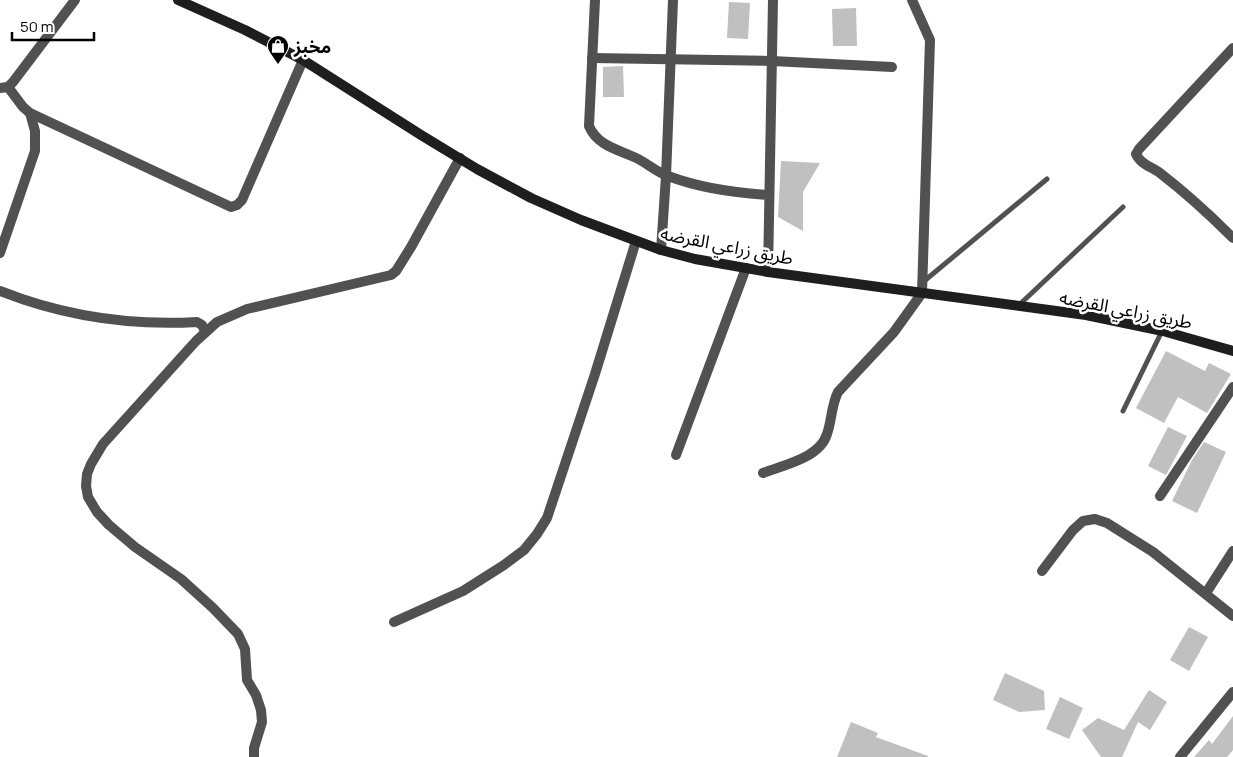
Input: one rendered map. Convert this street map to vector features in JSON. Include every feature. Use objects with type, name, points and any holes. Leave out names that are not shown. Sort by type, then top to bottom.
[{"type":"main road","name":"طريق زراعي القرضه","points":[[180,0],[245,30],[303,60],[460,158],[531,198],[581,220],[661,250],[695,259],[768,272],[1086,315],[1163,331],[1233,351]]},
{"type":"street","points":[[75,0],[18,77],[4,88],[30,113],[228,206],[234,206],[244,195],[303,60]]},
{"type":"street","points":[[595,0],[589,126],[592,134],[599,141],[637,158],[666,176],[732,192],[769,195]]},
{"type":"street","points":[[661,250],[673,0]]},
{"type":"street","points":[[768,272],[773,0]]},
{"type":"street","points":[[763,473],[808,455],[825,440],[833,401],[838,392],[894,332],[922,293],[930,40],[912,0]]},
{"type":"street","points":[[1233,48],[1136,154],[1138,159],[1160,173],[1233,238]]},
{"type":"street","points":[[592,58],[772,61],[892,67]]},
{"type":"street","points":[[0,253],[35,151],[35,131],[30,113]]},
{"type":"street","points":[[254,757],[254,748],[262,722],[261,710],[256,695],[247,680],[245,649],[238,634],[181,579],[135,547],[109,525],[92,505],[86,486],[87,474],[103,444],[205,331],[218,322],[247,309],[392,275],[411,247],[460,158]]},
{"type":"street","points":[[394,622],[463,591],[524,550],[537,534],[550,509],[595,374],[636,241]]},
{"type":"street","points":[[676,455],[746,268]]},
{"type":"street","points":[[0,291],[35,303],[86,316],[150,324],[197,322],[202,325],[205,331]]},
{"type":"street","points":[[1160,496],[1233,387]]},
{"type":"street","points":[[1042,571],[1073,530],[1083,521],[1095,519],[1107,523],[1153,552],[1233,616]]},
{"type":"street","points":[[1206,593],[1233,551]]},
{"type":"street","points":[[1180,757],[1233,692]]},
{"type":"lane","points":[[923,282],[1047,179]]},
{"type":"lane","points":[[1018,306],[1123,207]]},
{"type":"lane","points":[[1123,411],[1163,331]]},
{"type":"building","points":[[729,2],[750,3],[748,39],[727,38]]},
{"type":"building","points":[[856,8],[857,46],[833,46],[832,9]]},
{"type":"building","points":[[623,66],[624,97],[603,97],[603,67]]},
{"type":"building","points":[[781,161],[820,163],[803,192],[803,231],[778,217]]},
{"type":"building","points":[[1166,351],[1205,371],[1209,363],[1231,374],[1207,413],[1178,397],[1164,423],[1136,408]]},
{"type":"building","points":[[1168,427],[1187,436],[1166,475],[1148,466]]},
{"type":"building","points":[[1204,442],[1226,452],[1197,513],[1172,501],[1192,460]]},
{"type":"building","points":[[1189,627],[1208,637],[1189,671],[1170,660]]},
{"type":"building","points":[[1005,673],[1044,691],[1045,710],[1019,712],[993,700]]},
{"type":"building","points":[[1149,690],[1167,702],[1150,730],[1138,722],[1122,757],[1101,757],[1082,730],[1098,718],[1124,730]]},
{"type":"building","points":[[1060,697],[1083,708],[1069,739],[1046,729]]},
{"type":"building","points":[[1233,716],[1233,750],[1227,757],[1194,757],[1209,740],[1212,744]]},
{"type":"building","points":[[851,722],[878,733],[876,737],[928,757],[837,757]]},
{"type":"place","name":"مخبز","points":[[278,65]]}]
